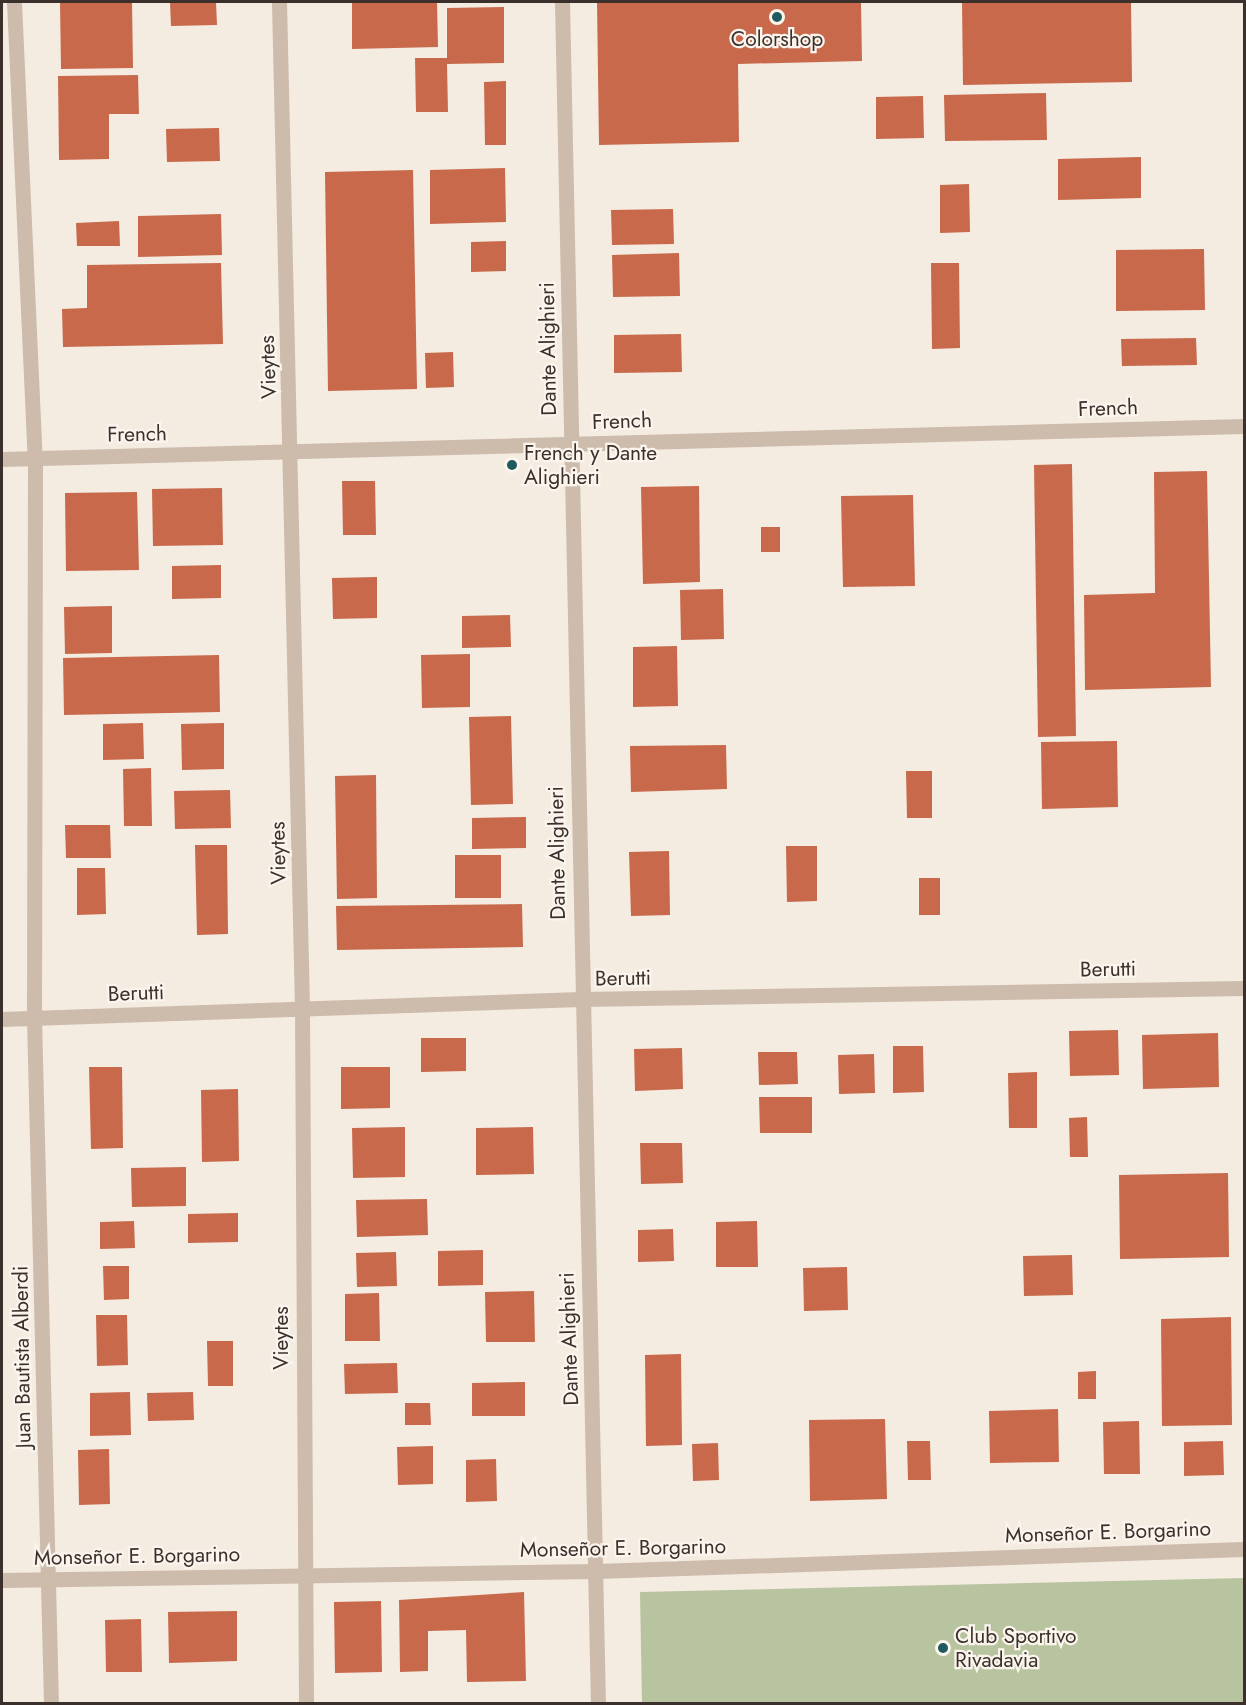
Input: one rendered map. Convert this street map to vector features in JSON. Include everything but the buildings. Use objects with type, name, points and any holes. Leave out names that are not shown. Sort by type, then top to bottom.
[{"type":"street","name":"Juan Bautista Alberdi","points":[[14,2],[35,458],[34,1018],[51,1704]]},
{"type":"street","name":"Vieytes","points":[[279,2],[302,1008],[302,1574],[306,1704]]},
{"type":"street","name":"Dante Alighieri","points":[[562,2],[581,999],[597,1571],[598,1704]]},
{"type":"street","name":"French","points":[[2,459],[1245,426]]},
{"type":"street","name":"Berutti","points":[[2,1019],[581,999],[1245,988]]},
{"type":"street","name":"Monseñor E. Borgarino","points":[[2,1580],[597,1571],[1245,1549]]},
{"type":"green space","name":"Club Sportivo Rivadavia","points":[[1244,1578],[1244,1703],[642,1703],[640,1592]]},
{"type":"place","name":"Colorshop","points":[[777,17]]},
{"type":"place","name":"French y Dante Alighieri","points":[[512,465]]},
{"type":"place","name":"Club Sportivo Rivadavia","points":[[943,1648]]}]
